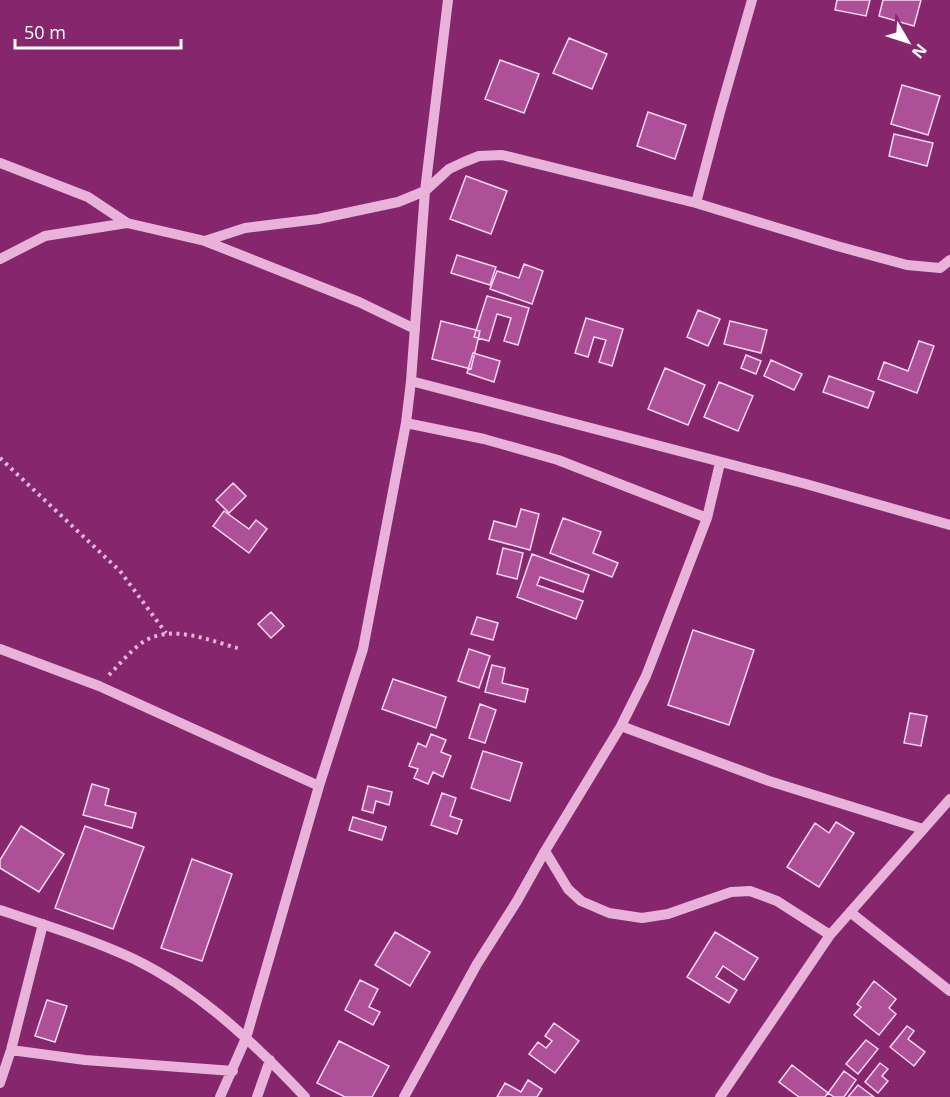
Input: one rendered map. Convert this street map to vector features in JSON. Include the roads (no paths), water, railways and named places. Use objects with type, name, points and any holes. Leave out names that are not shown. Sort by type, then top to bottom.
[{"type":"street","points":[[220,1097],[246,1038],[319,786],[363,649],[406,423],[425,191],[448,0]]},
{"type":"street","points":[[696,203],[752,0]]},
{"type":"street","points":[[205,241],[245,228],[318,219],[398,202],[425,191],[448,169],[479,156],[502,155],[696,203],[907,265],[940,268],[950,260]]},
{"type":"street","points":[[0,163],[88,197],[127,223],[205,241],[358,302],[415,329]]},
{"type":"street","points":[[0,259],[45,236],[127,223]]},
{"type":"street","points":[[411,381],[806,484],[950,525]]},
{"type":"street","points":[[406,423],[484,439],[558,460],[707,518]]},
{"type":"street","points":[[404,1097],[477,964],[621,726],[646,676],[707,518],[720,463]]},
{"type":"street","points":[[0,649],[99,686],[319,786]]},
{"type":"street","points":[[621,726],[769,781],[923,829]]},
{"type":"street","points":[[720,1097],[830,935],[950,799]]},
{"type":"street","points":[[545,851],[568,889],[581,901],[609,913],[642,918],[668,914],[730,892],[750,891],[777,901],[830,935]]},
{"type":"street","points":[[0,910],[87,939],[135,960],[206,1004],[270,1060],[305,1097]]},
{"type":"street","points":[[850,912],[950,992]]},
{"type":"street","points":[[0,1083],[11,1050],[43,924]]},
{"type":"street","points":[[11,1050],[85,1060],[233,1071]]},
{"type":"street","points":[[257,1097],[270,1060]]}]
